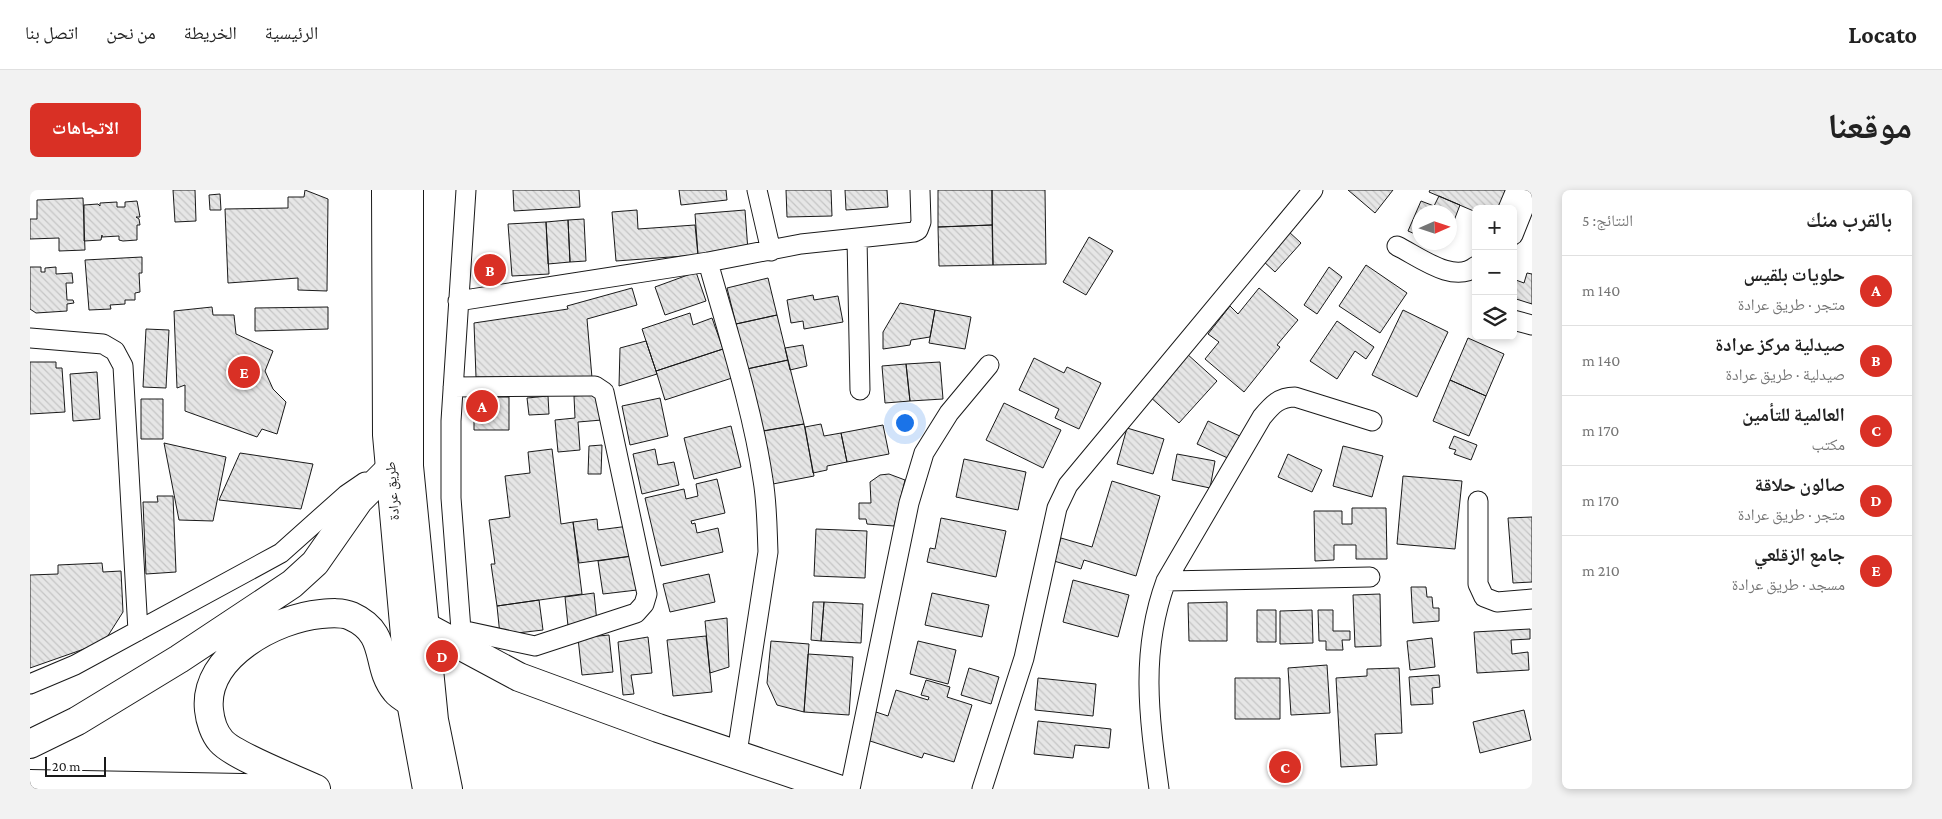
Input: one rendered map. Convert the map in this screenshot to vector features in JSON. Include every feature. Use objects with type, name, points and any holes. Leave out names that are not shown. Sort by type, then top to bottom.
[{"type":"main road","name":"طريق عرادة","points":[[386,190],[387,435],[400,467],[424,626],[434,720],[448,789]]},
{"type":"main road","name":"طريق عرادة","points":[[409,190],[400,467],[411,702],[427,789]]},
{"type":"main road","points":[[30,744],[77,721],[178,659],[292,584],[315,563],[359,500],[400,467]]},
{"type":"main road","points":[[316,789],[245,756],[222,741],[210,720],[207,696],[217,673],[234,651],[280,624],[306,616],[335,613],[349,614],[362,621],[374,632],[386,671],[395,691],[411,702]]},
{"type":"main road","points":[[424,626],[463,640],[519,677],[658,728],[838,789]]},
{"type":"main road","points":[[30,784],[293,789]]},
{"type":"street","points":[[453,388],[595,386],[604,392],[647,594],[644,604],[636,613],[535,646],[463,640],[450,498],[453,388],[466,190]]},
{"type":"street","points":[[757,190],[771,251]]},
{"type":"street","points":[[458,301],[708,262],[801,244],[906,233],[918,230],[920,222],[920,190]]},
{"type":"street","points":[[982,789],[1014,694],[1057,508],[1068,485],[1312,190]]},
{"type":"street","points":[[1510,205],[1516,190]]},
{"type":"street","points":[[1517,226],[1531,190]]},
{"type":"street","points":[[857,238],[860,390]]},
{"type":"street","points":[[1397,246],[1451,273],[1469,272],[1472,269]]},
{"type":"street","points":[[708,262],[751,420],[763,480],[767,528],[768,552],[736,753]]},
{"type":"street","points":[[1517,321],[1532,325]]},
{"type":"street","points":[[30,338],[103,344],[115,351],[123,366],[138,631]]},
{"type":"street","points":[[850,789],[910,503],[924,453],[949,413],[989,366]]},
{"type":"street","points":[[1158,789],[1147,691],[1149,646],[1156,608],[1166,581],[1262,417],[1275,402],[1282,398],[1295,397],[1372,421]]},
{"type":"street","points":[[30,684],[76,665],[281,553],[346,495],[400,467]]},
{"type":"street","points":[[1478,502],[1478,584],[1484,597],[1497,602],[1532,599]]},
{"type":"street","points":[[1166,581],[1370,577]]},
{"type":"building","points":[[173,190],[195,190],[196,221],[175,222]]},
{"type":"building","points":[[305,190],[328,199],[327,291],[298,290],[298,278],[228,283],[225,209],[288,208],[288,197],[304,197]]},
{"type":"building","points":[[513,190],[579,190],[580,207],[514,211]]},
{"type":"building","points":[[679,190],[726,190],[727,200],[681,205]]},
{"type":"building","points":[[786,190],[831,190],[832,216],[787,217]]},
{"type":"building","points":[[845,190],[887,190],[888,207],[846,210]]},
{"type":"building","points":[[938,190],[992,190],[992,225],[938,227]]},
{"type":"building","points":[[992,190],[1045,190],[1046,264],[993,265]]},
{"type":"building","points":[[1348,190],[1393,190],[1375,213]]},
{"type":"building","points":[[1430,190],[1507,190],[1501,205],[1472,205],[1472,210],[1429,192]]},
{"type":"building","points":[[220,194],[221,210],[210,210],[209,195]]},
{"type":"building","points":[[1439,196],[1460,205],[1457,213],[1457,205],[1434,205]]},
{"type":"building","points":[[83,198],[85,250],[59,251],[59,238],[30,239],[30,219],[37,219],[37,200]]},
{"type":"building","points":[[137,201],[140,217],[136,217],[139,219],[140,225],[137,225],[137,240],[123,241],[119,240],[119,236],[102,237],[102,235],[101,240],[84,241],[84,205],[98,204],[100,206],[100,203],[117,202],[117,207],[125,207],[125,202]]},
{"type":"building","points":[[1421,201],[1431,205],[1419,205]]},
{"type":"building","points":[[637,210],[638,229],[695,225],[698,255],[616,261],[612,212]]},
{"type":"building","points":[[745,210],[748,251],[698,255],[695,214]]},
{"type":"building","points":[[584,219],[586,261],[570,262],[568,220]]},
{"type":"building","points":[[568,220],[570,262],[548,264],[546,222]]},
{"type":"building","points":[[546,222],[549,274],[512,276],[508,224]]},
{"type":"building","points":[[1412,222],[1412,233],[1408,231]]},
{"type":"building","points":[[992,225],[993,265],[939,266],[938,227]]},
{"type":"building","points":[[1288,231],[1301,243],[1275,272],[1262,260]]},
{"type":"building","points":[[1089,237],[1113,251],[1086,295],[1063,282]]},
{"type":"building","points":[[142,257],[142,273],[139,273],[140,292],[135,293],[135,300],[125,300],[125,304],[110,305],[111,309],[89,310],[85,260]]},
{"type":"building","points":[[1366,265],[1407,293],[1380,333],[1339,306]]},
{"type":"building","points":[[30,267],[41,267],[41,272],[45,272],[45,268],[56,267],[56,274],[72,273],[73,283],[66,283],[67,300],[73,300],[74,303],[67,304],[67,311],[36,313],[30,309]]},
{"type":"building","points":[[1329,267],[1342,277],[1317,314],[1304,305]]},
{"type":"building","points":[[696,272],[706,301],[665,315],[655,287]]},
{"type":"building","points":[[1527,273],[1532,274],[1532,304],[1517,299],[1517,280],[1524,283]]},
{"type":"building","points":[[768,278],[777,315],[736,324],[727,288]]},
{"type":"building","points":[[632,288],[637,305],[587,319],[592,378],[476,377],[474,323],[568,309],[567,306]]},
{"type":"building","points":[[1259,288],[1298,320],[1277,345],[1280,347],[1244,392],[1205,359],[1219,342],[1208,334],[1230,306],[1238,314]]},
{"type":"building","points":[[813,295],[814,300],[838,296],[843,322],[804,329],[803,321],[791,323],[787,300]]},
{"type":"building","points":[[900,303],[935,310],[930,337],[911,340],[910,345],[883,349],[883,332]]},
{"type":"building","points":[[212,307],[213,315],[234,315],[236,334],[273,351],[265,371],[273,389],[286,402],[277,434],[262,429],[257,437],[185,411],[185,385],[177,388],[174,311]]},
{"type":"building","points":[[328,307],[328,329],[255,331],[255,308]]},
{"type":"building","points":[[935,310],[971,317],[965,349],[929,343]]},
{"type":"building","points":[[1403,310],[1448,332],[1417,397],[1372,375]]},
{"type":"building","points":[[690,313],[693,325],[712,318],[723,349],[656,371],[642,329]]},
{"type":"building","points":[[777,315],[788,360],[747,369],[736,324]]},
{"type":"building","points":[[1337,321],[1374,347],[1366,359],[1355,351],[1337,379],[1310,361]]},
{"type":"building","points":[[146,329],[169,330],[166,388],[143,387]]},
{"type":"building","points":[[1468,338],[1504,354],[1486,396],[1450,380]]},
{"type":"building","points":[[646,341],[657,374],[619,386],[620,348]]},
{"type":"building","points":[[803,345],[807,366],[790,370],[785,348]]},
{"type":"building","points":[[723,349],[732,378],[665,400],[656,371]]},
{"type":"building","points":[[1186,353],[1217,381],[1179,423],[1148,395]]},
{"type":"building","points":[[1034,358],[1064,373],[1067,367],[1101,383],[1079,429],[1055,418],[1059,409],[1019,390]]},
{"type":"building","points":[[788,360],[804,424],[763,431],[747,369]]},
{"type":"building","points":[[30,362],[56,362],[56,368],[62,368],[65,412],[30,414]]},
{"type":"building","points":[[940,362],[943,399],[910,401],[906,364]]},
{"type":"building","points":[[906,364],[910,401],[885,403],[882,366]]},
{"type":"building","points":[[97,372],[100,419],[73,421],[70,374]]},
{"type":"building","points":[[1450,380],[1486,396],[1469,436],[1433,421]]},
{"type":"building","points":[[600,394],[602,420],[578,422],[580,450],[558,452],[555,420],[575,418],[574,396]]},
{"type":"building","points":[[548,396],[549,414],[529,415],[527,398]]},
{"type":"building","points":[[474,397],[509,397],[509,430],[474,430]]},
{"type":"building","points":[[660,398],[668,436],[630,445],[622,406]]},
{"type":"building","points":[[141,399],[163,399],[163,439],[141,439]]},
{"type":"building","points":[[1004,403],[1061,430],[1043,468],[986,440]]},
{"type":"building","points":[[1208,421],[1242,437],[1232,460],[1197,444]]},
{"type":"building","points":[[804,424],[814,476],[773,484],[763,431]]},
{"type":"building","points":[[821,424],[824,436],[841,433],[847,462],[827,466],[827,470],[813,473],[805,427]]},
{"type":"building","points":[[883,425],[889,454],[847,462],[841,433]]},
{"type":"building","points":[[731,426],[741,467],[694,479],[684,438]]},
{"type":"building","points":[[1127,428],[1164,439],[1153,474],[1117,464]]},
{"type":"building","points":[[1454,436],[1477,445],[1471,460],[1454,454],[1456,450],[1449,448]]},
{"type":"building","points":[[164,443],[226,457],[213,521],[179,520]]},
{"type":"building","points":[[602,445],[601,474],[588,474],[589,446]]},
{"type":"building","points":[[1343,446],[1383,456],[1372,497],[1333,486]]},
{"type":"building","points":[[552,449],[561,524],[573,522],[582,594],[497,606],[491,564],[495,564],[489,520],[510,517],[505,476],[530,473],[528,452]]},
{"type":"building","points":[[655,449],[658,465],[674,462],[679,485],[642,494],[633,454]]},
{"type":"building","points":[[240,453],[313,464],[301,509],[219,500]]},
{"type":"building","points":[[1177,454],[1215,461],[1210,488],[1172,480]]},
{"type":"building","points":[[1288,454],[1322,470],[1312,492],[1278,477]]},
{"type":"building","points":[[964,459],[1026,472],[1018,510],[956,497]]},
{"type":"building","points":[[889,474],[905,480],[894,526],[867,524],[866,519],[859,519],[859,503],[871,503],[870,482],[880,475]]},
{"type":"building","points":[[1403,476],[1462,481],[1455,549],[1397,544]]},
{"type":"building","points":[[717,479],[725,513],[691,521],[692,524],[695,523],[697,533],[718,528],[723,552],[661,566],[645,498],[684,489],[686,499],[698,496],[696,484]]},
{"type":"building","points":[[1112,481],[1160,496],[1136,576],[1084,560],[1081,569],[1054,561],[1061,538],[1092,547]]},
{"type":"building","points":[[157,496],[173,496],[176,572],[146,574],[143,502],[158,502]]},
{"type":"building","points":[[1352,508],[1386,508],[1387,559],[1356,559],[1356,545],[1334,545],[1334,560],[1315,561],[1314,511],[1342,511],[1342,524],[1352,524]]},
{"type":"building","points":[[1532,517],[1532,582],[1513,583],[1508,518]]},
{"type":"building","points":[[941,518],[1006,531],[996,577],[927,562],[930,548],[935,549]]},
{"type":"building","points":[[597,519],[598,530],[629,526],[632,556],[579,563],[573,522]]},
{"type":"building","points":[[816,529],[867,531],[865,578],[814,576]]},
{"type":"building","points":[[632,556],[637,590],[603,594],[598,561]]},
{"type":"building","points":[[102,563],[103,572],[121,571],[123,612],[104,642],[30,668],[30,575],[58,574],[58,565]]},
{"type":"building","points":[[709,574],[715,602],[670,612],[663,584]]},
{"type":"building","points":[[1073,580],[1129,595],[1118,637],[1063,622]]},
{"type":"building","points":[[1411,587],[1426,587],[1427,597],[1432,597],[1433,608],[1439,608],[1439,621],[1413,623]]},
{"type":"building","points":[[594,593],[597,622],[568,626],[565,597]]},
{"type":"building","points":[[932,593],[989,605],[982,637],[925,625]]},
{"type":"building","points":[[1380,594],[1381,646],[1355,647],[1353,595]]},
{"type":"building","points":[[539,600],[543,630],[500,635],[497,606]]},
{"type":"building","points":[[813,602],[824,602],[821,641],[811,640]]},
{"type":"building","points":[[824,602],[863,604],[861,643],[821,641]]},
{"type":"building","points":[[1227,602],[1227,641],[1189,641],[1188,603]]},
{"type":"building","points":[[1257,610],[1276,610],[1276,642],[1257,642]]},
{"type":"building","points":[[1312,610],[1313,643],[1280,644],[1280,611]]},
{"type":"building","points":[[1318,610],[1333,610],[1333,631],[1350,631],[1350,640],[1342,640],[1343,650],[1326,650],[1326,641],[1319,641]]},
{"type":"building","points":[[727,618],[729,667],[710,673],[705,621]]},
{"type":"building","points":[[1530,629],[1530,639],[1511,640],[1512,654],[1528,652],[1529,670],[1477,673],[1474,632]]},
{"type":"building","points":[[609,635],[613,672],[582,675],[578,638]]},
{"type":"building","points":[[706,636],[712,692],[673,696],[667,640]]},
{"type":"building","points":[[648,637],[652,673],[631,675],[634,694],[623,695],[618,642]]},
{"type":"building","points":[[1432,638],[1435,667],[1410,670],[1407,641]]},
{"type":"building","points":[[771,641],[809,644],[804,712],[777,705],[767,683]]},
{"type":"building","points":[[918,641],[956,650],[948,684],[910,674]]},
{"type":"building","points":[[808,654],[853,657],[849,715],[804,712]]},
{"type":"building","points":[[1327,665],[1330,713],[1291,715],[1288,668]]},
{"type":"building","points":[[969,668],[999,677],[991,704],[961,695]]},
{"type":"building","points":[[1399,668],[1402,733],[1375,734],[1377,765],[1341,767],[1336,678],[1367,676],[1367,669]]},
{"type":"building","points":[[1439,675],[1440,687],[1432,688],[1433,704],[1411,705],[1409,677]]},
{"type":"building","points":[[1038,678],[1096,684],[1093,716],[1035,710]]},
{"type":"building","points":[[1235,678],[1280,678],[1280,719],[1235,719]]},
{"type":"building","points":[[926,680],[950,687],[947,697],[972,705],[954,762],[924,753],[922,758],[864,739],[873,711],[888,716],[896,690],[928,700],[929,697],[921,695]]},
{"type":"building","points":[[1524,710],[1531,740],[1480,753],[1473,722]]},
{"type":"building","points":[[1038,721],[1111,729],[1109,748],[1075,745],[1073,758],[1034,754]]},
{"type":"place","name":"صيدلية مركز عرادة","points":[[490,270]]},
{"type":"place","name":"جامع الزقلعي","points":[[244,372]]},
{"type":"place","name":"حلويات بلقيس","points":[[482,406]]},
{"type":"place","name":"صالون حلاقة","points":[[442,656]]},
{"type":"place","name":"العالمية للتأمين","points":[[1285,767]]}]
